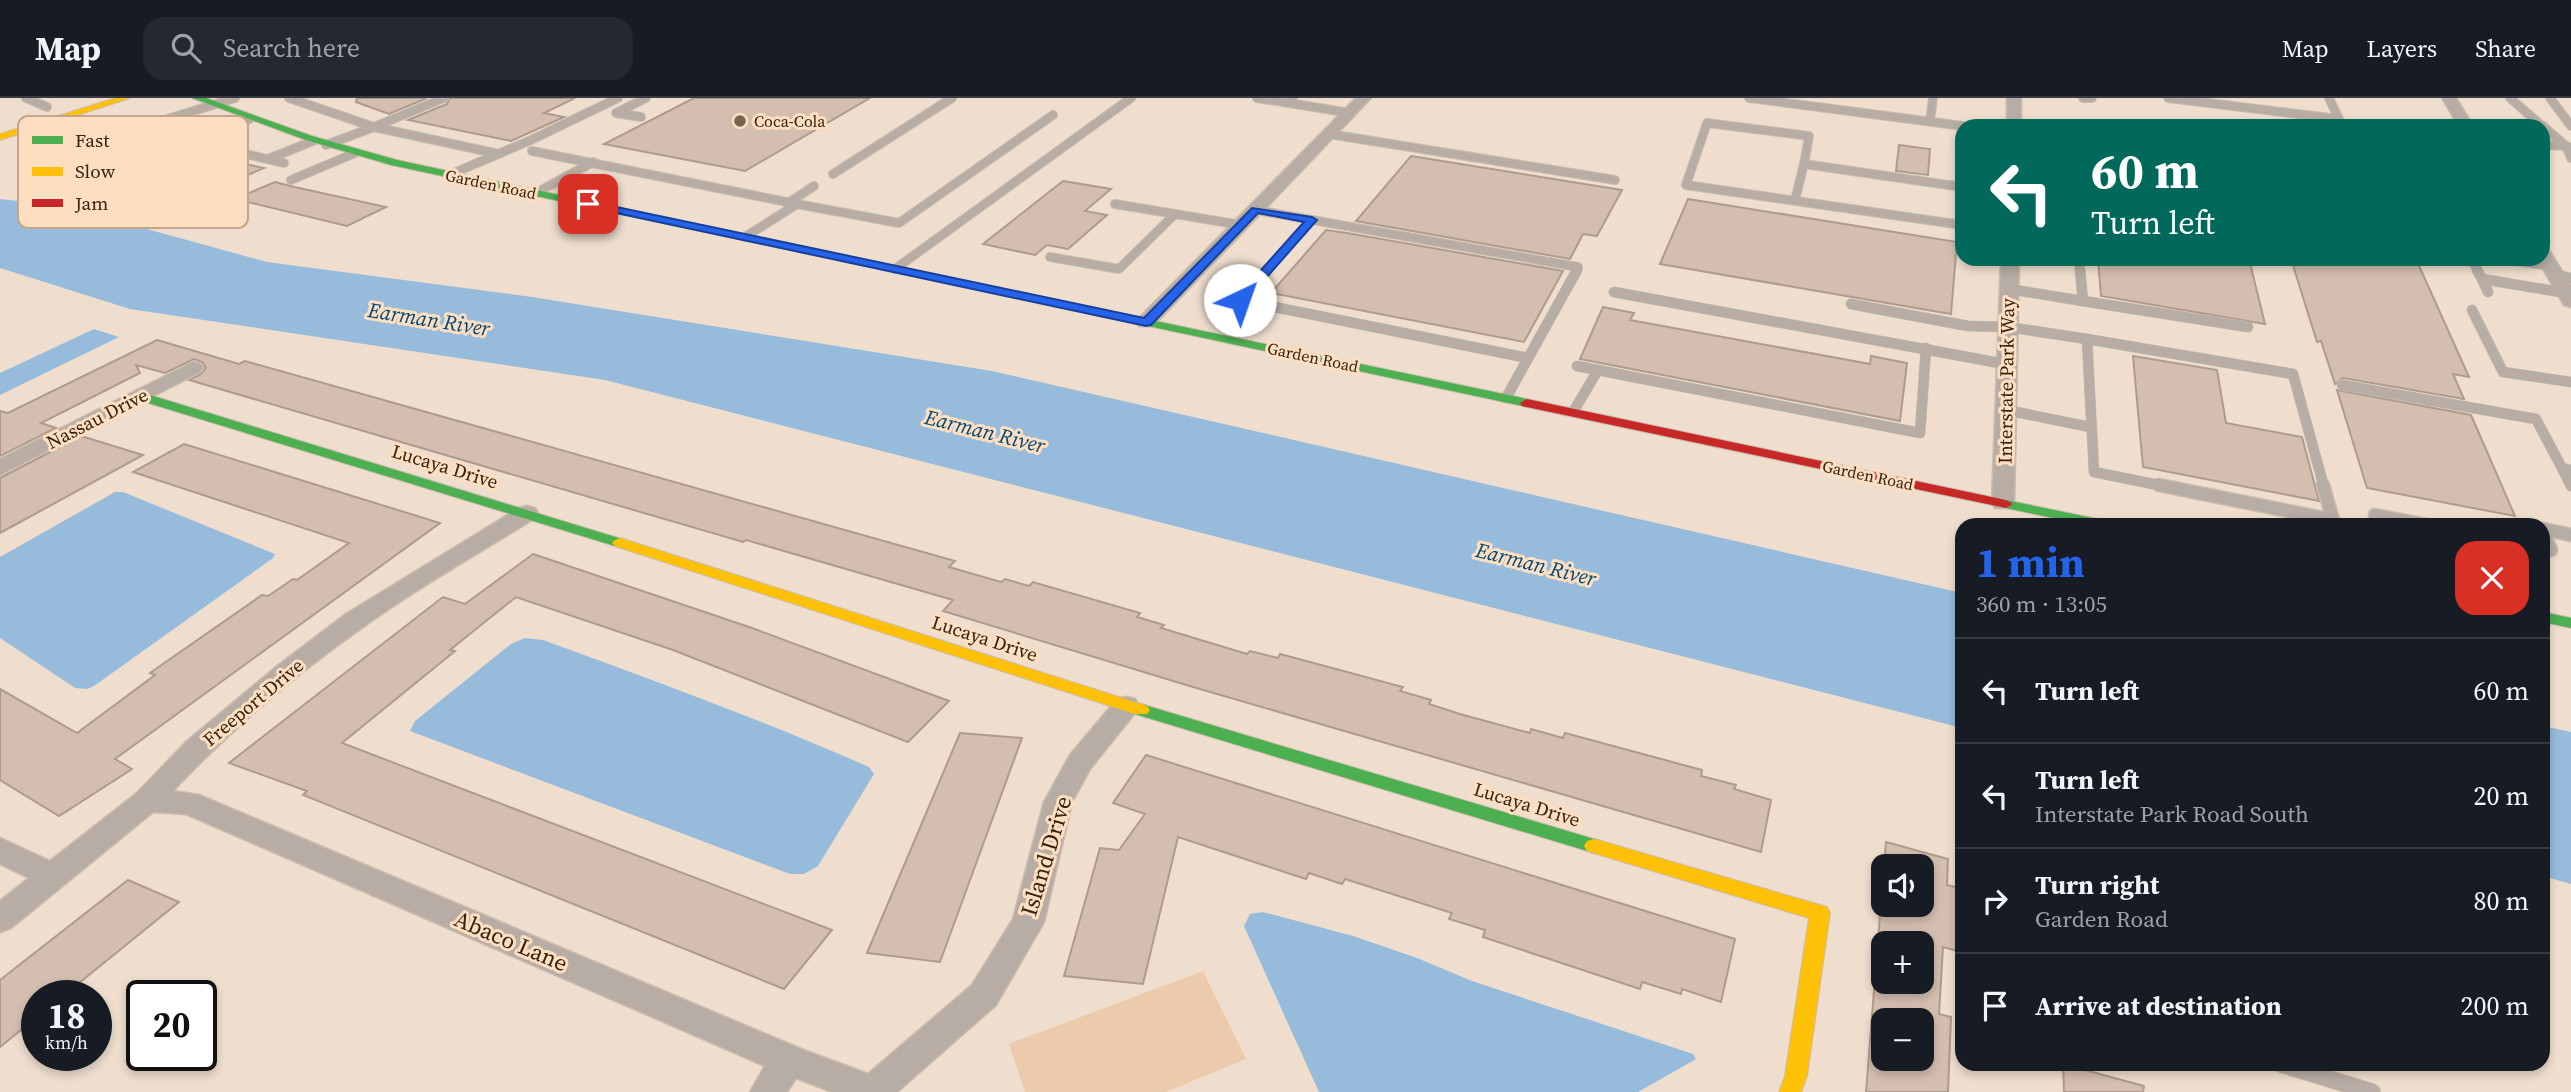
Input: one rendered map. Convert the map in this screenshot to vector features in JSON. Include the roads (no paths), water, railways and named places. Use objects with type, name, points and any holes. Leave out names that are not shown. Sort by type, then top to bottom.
[{"type":"street","points":[[0,121],[78,98]]},
{"type":"street","points":[[67,116],[125,98]]},
{"type":"street","name":"Garden Road","points":[[197,98],[243,116]]},
{"type":"street","points":[[1146,322],[1364,98]]},
{"type":"street","points":[[2014,98],[2014,119]]},
{"type":"street","points":[[2449,98],[2462,119]]},
{"type":"street","name":"Garden Road","points":[[250,119],[319,143],[449,175],[2074,518]]},
{"type":"street","points":[[0,137],[18,131]]},
{"type":"street","name":"Interstate Park Way","points":[[2003,503],[2010,266]]},
{"type":"street","name":"Nassau Drive","points":[[0,468],[193,368]]},
{"type":"street","name":"Lucaya Drive","points":[[140,396],[527,513],[1126,706],[1820,913],[1796,1076],[1790,1092]]},
{"type":"street","name":"Freeport Drive","points":[[0,919],[147,801],[196,749],[285,673],[355,620],[527,513]]},
{"type":"street","points":[[2550,618],[2571,623]]},
{"type":"street","name":"Island Drive","points":[[873,1092],[984,996],[1028,922],[1058,802],[1080,762],[1126,706]]},
{"type":"street","name":"Abaco Lane","points":[[147,801],[189,803],[789,1060],[873,1092]]},
{"type":"street","points":[[0,850],[52,876]]},
{"type":"street","points":[[767,1092],[789,1060]]},
{"type":"lane","points":[[26,98],[47,107]]},
{"type":"lane","points":[[176,116],[235,98]]},
{"type":"lane","points":[[289,98],[374,127],[499,154]]},
{"type":"lane","points":[[268,159],[374,127],[444,98]]},
{"type":"lane","points":[[449,175],[618,98]]},
{"type":"lane","points":[[641,117],[616,113],[646,98]]},
{"type":"lane","points":[[833,174],[952,98]]},
{"type":"lane","points":[[895,269],[1131,98]]},
{"type":"lane","points":[[1257,98],[1291,100],[1350,113]]},
{"type":"lane","points":[[1749,98],[1955,125]]},
{"type":"lane","points":[[1930,121],[1933,98]]},
{"type":"lane","points":[[2074,98],[2086,98]]},
{"type":"lane","points":[[2168,98],[2339,119],[2329,98]]},
{"type":"lane","points":[[2510,98],[2535,119]]},
{"type":"lane","points":[[2550,98],[2571,126]]},
{"type":"lane","points":[[532,151],[899,223],[1053,115]]},
{"type":"lane","points":[[1794,200],[1809,136],[1707,123],[1686,185],[1955,224]]},
{"type":"lane","points":[[2550,132],[2569,150]]},
{"type":"lane","points":[[1329,134],[1615,180]]},
{"type":"lane","points":[[2550,146],[2569,150]]},
{"type":"lane","points":[[291,180],[355,153]]},
{"type":"lane","points":[[248,154],[284,163]]},
{"type":"lane","points":[[536,193],[593,162]]},
{"type":"lane","points":[[1804,164],[1955,186]]},
{"type":"lane","points":[[745,237],[814,186]]},
{"type":"lane","points":[[1115,204],[1241,225]]},
{"type":"lane","points":[[1256,210],[1578,267],[1506,398]]},
{"type":"lane","points":[[1050,257],[1119,269],[1175,214]]},
{"type":"lane","points":[[1312,220],[1240,300],[1528,358]]},
{"type":"lane","points":[[2080,266],[2083,301]]},
{"type":"lane","points":[[2474,266],[2488,292]]},
{"type":"lane","points":[[2523,266],[2559,278]]},
{"type":"lane","points":[[2482,279],[2559,278]]},
{"type":"lane","points":[[2009,289],[2248,327]]},
{"type":"lane","points":[[1614,292],[2005,364]]},
{"type":"lane","points":[[1851,304],[1968,326],[2008,327],[2293,374],[2333,518]]},
{"type":"lane","points":[[2472,310],[2503,372],[2571,382]]},
{"type":"lane","points":[[2087,339],[2094,472],[2310,518]]},
{"type":"lane","points":[[1577,366],[1920,433],[1926,348]]},
{"type":"lane","points":[[1573,412],[1598,370]]},
{"type":"lane","points":[[2342,385],[2536,419],[2566,469],[2571,486]]},
{"type":"lane","points":[[2006,410],[2090,427]]},
{"type":"lane","points":[[2375,515],[2390,518]]},
{"type":"lane","points":[[2550,532],[2571,535]]},
{"type":"lane","points":[[2304,1071],[2372,1092]]},
{"type":"water","name":"Earman River","points":[[0,199],[18,201],[18,228],[143,228],[267,262],[532,297],[992,371],[1955,591],[1955,726],[605,380],[130,309],[0,268]]},
{"type":"water","points":[[94,329],[119,337],[0,395],[0,373]]},
{"type":"water","points":[[115,492],[123,492],[275,554],[94,686],[87,689],[75,688],[0,638],[0,557]]},
{"type":"water","points":[[525,638],[543,640],[666,685],[869,767],[874,774],[818,866],[804,874],[790,874],[410,731],[415,721],[511,644]]},
{"type":"water","points":[[2550,728],[2571,732],[2571,884],[2550,878]]},
{"type":"water","points":[[1263,912],[1353,936],[1472,981],[1693,1054],[1696,1059],[1638,1092],[1319,1092],[1244,926],[1250,914]]},
{"type":"place","name":"Coca-Cola","points":[[740,121]]}]
